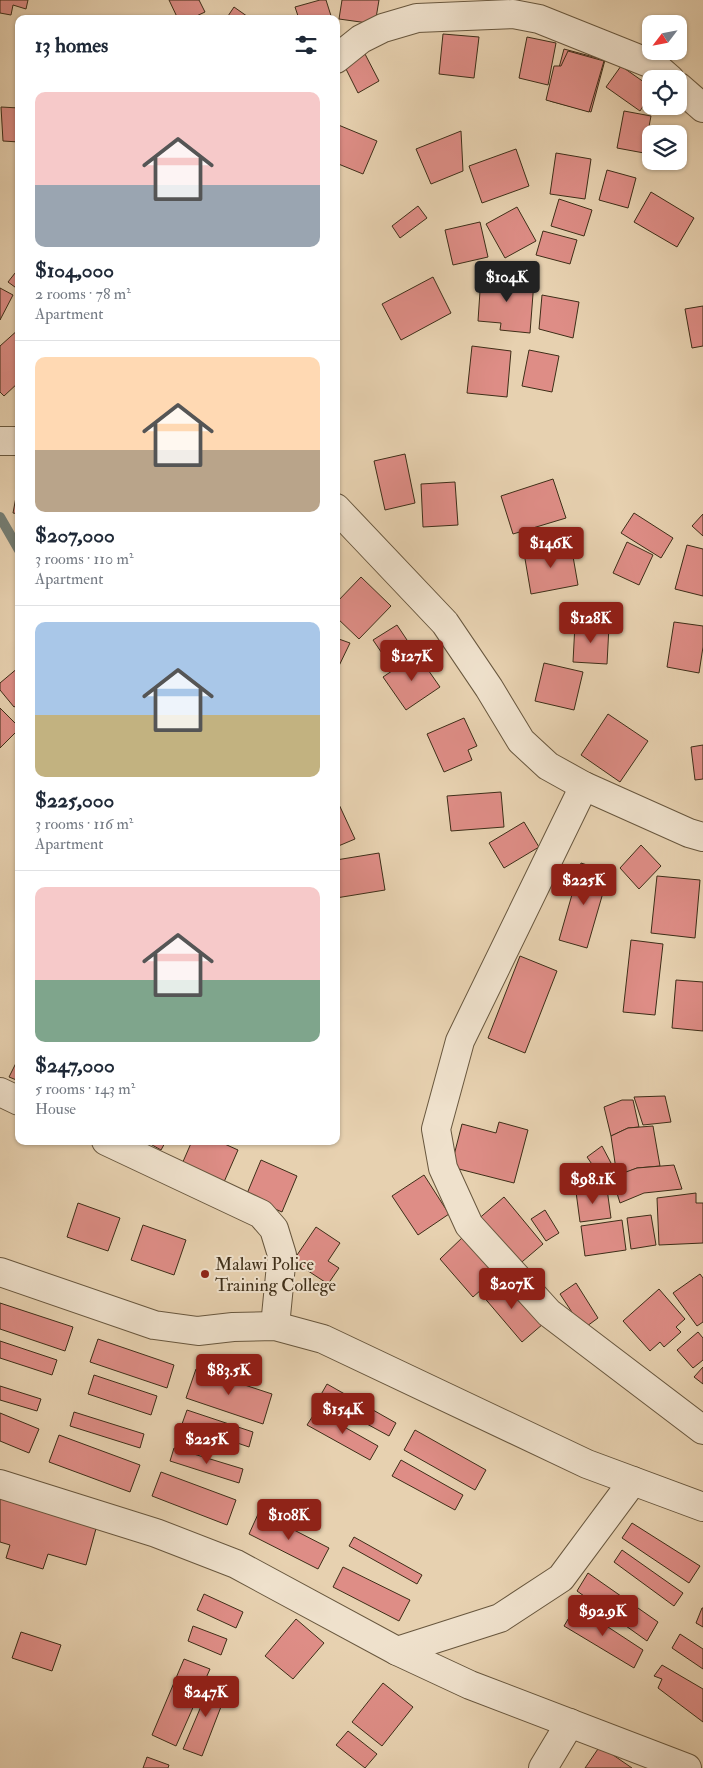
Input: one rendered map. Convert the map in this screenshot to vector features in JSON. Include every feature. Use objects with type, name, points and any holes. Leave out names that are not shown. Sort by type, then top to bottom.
[{"type":"street","points":[[340,56],[361,39],[383,28],[417,18],[512,14],[539,19],[654,65],[660,70]]},
{"type":"street","points":[[687,94],[703,108]]},
{"type":"street","points":[[0,441],[15,441]]},
{"type":"street","points":[[340,512],[445,623],[489,688],[521,741],[548,766],[584,786],[689,833],[703,837]]},
{"type":"street","points":[[584,786],[460,1041],[436,1129],[443,1168],[469,1225],[549,1314],[703,1430]]},
{"type":"street","points":[[0,1092],[15,1099]]},
{"type":"street","points":[[114,1145],[261,1214],[274,1229],[282,1255],[275,1326]]},
{"type":"street","points":[[0,1272],[154,1325],[198,1332],[233,1327],[275,1326],[323,1339],[587,1464],[703,1507]]},
{"type":"street","points":[[397,1651],[500,1618],[561,1578],[632,1481]]},
{"type":"street","points":[[0,1484],[156,1533],[236,1564],[397,1651],[470,1685],[687,1768]]},
{"type":"street","points":[[543,1768],[570,1723]]},
{"type":"building","points":[[0,0],[28,0],[26,9],[13,5],[11,15],[0,13]]},
{"type":"building","points":[[169,0],[199,0],[205,12],[199,15],[176,15]]},
{"type":"building","points":[[326,0],[331,15],[298,15],[295,7]]},
{"type":"building","points":[[342,0],[379,0],[375,24],[340,19]]},
{"type":"building","points":[[234,7],[245,15],[229,15]]},
{"type":"building","points":[[443,34],[479,37],[474,78],[439,74]]},
{"type":"building","points":[[527,37],[556,43],[548,85],[519,78]]},
{"type":"building","points":[[564,49],[605,60],[591,112],[550,101]]},
{"type":"building","points":[[568,51],[604,61],[589,112],[546,100],[554,66],[561,66]]},
{"type":"building","points":[[365,54],[379,81],[358,93],[344,65]]},
{"type":"building","points":[[621,66],[642,81],[642,108],[640,111],[606,87]]},
{"type":"building","points":[[1,107],[15,108],[15,142],[3,141]]},
{"type":"building","points":[[624,111],[651,116],[649,125],[642,125],[642,153],[617,148]]},
{"type":"building","points":[[340,126],[377,141],[363,174],[340,165]]},
{"type":"building","points":[[461,131],[463,171],[431,184],[416,149]]},
{"type":"building","points":[[516,149],[529,186],[482,203],[469,166]]},
{"type":"building","points":[[556,153],[591,159],[585,199],[550,194]]},
{"type":"building","points":[[607,170],[636,178],[628,208],[599,200]]},
{"type":"building","points":[[651,192],[694,218],[677,247],[634,222]]},
{"type":"building","points":[[559,199],[592,210],[584,236],[551,226]]},
{"type":"building","points":[[418,206],[427,218],[400,238],[392,226]]},
{"type":"building","points":[[517,207],[536,241],[505,258],[486,224]]},
{"type":"building","points":[[480,222],[488,257],[453,265],[445,230]]},
{"type":"building","points":[[543,231],[577,240],[570,264],[536,255]]},
{"type":"building","points":[[15,273],[15,287],[8,282]]},
{"type":"building","points":[[481,276],[534,281],[530,333],[500,330],[501,323],[478,321]]},
{"type":"building","points":[[433,277],[451,313],[401,340],[382,304]]},
{"type":"building","points":[[0,288],[13,295],[0,320]]},
{"type":"building","points":[[542,295],[579,302],[573,338],[539,329]]},
{"type":"building","points":[[703,306],[703,346],[692,348],[685,309]]},
{"type":"building","points":[[15,333],[15,386],[4,396],[0,392],[0,346]]},
{"type":"building","points":[[472,346],[511,351],[507,397],[467,393]]},
{"type":"building","points":[[529,350],[559,356],[552,392],[522,386]]},
{"type":"building","points":[[405,454],[415,503],[385,510],[374,461]]},
{"type":"building","points":[[553,479],[566,518],[513,534],[501,496]]},
{"type":"building","points":[[455,482],[458,525],[423,527],[421,484]]},
{"type":"building","points":[[634,513],[673,538],[661,558],[621,533]]},
{"type":"building","points":[[703,514],[703,536],[692,526]]},
{"type":"building","points":[[627,542],[653,555],[639,585],[613,573]]},
{"type":"building","points":[[571,545],[578,585],[531,594],[524,553]]},
{"type":"building","points":[[687,545],[703,549],[703,596],[675,589]]},
{"type":"building","points":[[361,577],[391,606],[359,639],[340,621],[340,599]]},
{"type":"building","points":[[674,622],[703,626],[703,647],[699,673],[667,667]]},
{"type":"building","points":[[575,624],[609,626],[607,664],[573,662]]},
{"type":"building","points":[[397,625],[413,649],[390,665],[373,640]]},
{"type":"building","points":[[340,639],[350,643],[340,664]]},
{"type":"building","points":[[417,654],[440,687],[406,710],[383,677]]},
{"type":"building","points":[[544,663],[583,672],[574,710],[535,701]]},
{"type":"building","points":[[15,670],[15,706],[0,690],[0,683]]},
{"type":"building","points":[[0,708],[15,723],[15,733],[0,748]]},
{"type":"building","points":[[608,714],[648,741],[620,782],[581,755]]},
{"type":"building","points":[[464,718],[477,746],[468,750],[472,760],[444,772],[427,734]]},
{"type":"building","points":[[703,745],[703,779],[695,780],[691,747]]},
{"type":"building","points":[[501,792],[504,827],[451,831],[447,796]]},
{"type":"building","points":[[340,807],[355,839],[340,845]]},
{"type":"building","points":[[524,822],[539,847],[504,868],[489,843]]},
{"type":"building","points":[[641,845],[661,866],[639,889],[620,868]]},
{"type":"building","points":[[379,853],[385,890],[340,897],[340,859]]},
{"type":"building","points":[[581,863],[609,872],[587,948],[559,940]]},
{"type":"building","points":[[657,876],[700,880],[695,938],[651,933]]},
{"type":"building","points":[[631,940],[663,944],[655,1015],[623,1012]]},
{"type":"building","points":[[520,956],[557,971],[525,1053],[488,1038]]},
{"type":"building","points":[[676,980],[703,982],[703,1031],[672,1028]]},
{"type":"building","points":[[15,1065],[15,1079],[9,1077]]},
{"type":"building","points":[[665,1096],[671,1122],[643,1125],[634,1097]]},
{"type":"building","points":[[622,1100],[633,1100],[639,1127],[628,1128],[611,1136],[604,1107]]},
{"type":"building","points":[[499,1122],[528,1130],[514,1183],[451,1167],[462,1124],[496,1133]]},
{"type":"building","points":[[653,1126],[660,1166],[637,1168],[617,1176],[611,1136],[628,1128]]},
{"type":"building","points":[[152,1145],[164,1145],[161,1150]]},
{"type":"building","points":[[190,1145],[227,1145],[238,1150],[224,1182],[182,1164]]},
{"type":"building","points":[[602,1146],[611,1163],[598,1173],[587,1157]]},
{"type":"building","points":[[261,1160],[297,1176],[282,1212],[246,1196]]},
{"type":"building","points":[[674,1165],[682,1189],[644,1193],[620,1203],[612,1177],[637,1168]]},
{"type":"building","points":[[424,1175],[449,1214],[418,1235],[392,1196]]},
{"type":"building","points":[[607,1189],[611,1218],[580,1222],[576,1192]]},
{"type":"building","points":[[696,1193],[696,1203],[703,1203],[703,1243],[659,1245],[657,1198]]},
{"type":"building","points":[[504,1197],[543,1244],[516,1267],[476,1221]]},
{"type":"building","points":[[78,1203],[120,1218],[108,1251],[67,1237]]},
{"type":"building","points":[[545,1210],[559,1233],[546,1241],[531,1219]]},
{"type":"building","points":[[651,1215],[656,1245],[631,1249],[627,1218]]},
{"type":"building","points":[[622,1220],[626,1250],[585,1256],[581,1226]]},
{"type":"building","points":[[143,1225],[186,1240],[174,1275],[131,1260]]},
{"type":"building","points":[[316,1227],[340,1243],[328,1261],[339,1268],[328,1284],[293,1261]]},
{"type":"building","points":[[464,1236],[498,1275],[473,1297],[440,1259]]},
{"type":"building","points":[[700,1274],[703,1278],[703,1322],[697,1326],[673,1293]]},
{"type":"building","points":[[502,1277],[543,1324],[522,1342],[482,1295]]},
{"type":"building","points":[[576,1283],[598,1318],[583,1329],[560,1294]]},
{"type":"building","points":[[659,1289],[685,1319],[676,1327],[681,1332],[664,1347],[660,1342],[650,1351],[623,1321]]},
{"type":"building","points":[[0,1303],[73,1327],[65,1351],[0,1329]]},
{"type":"building","points":[[698,1332],[703,1338],[703,1360],[693,1368],[677,1350]]},
{"type":"building","points":[[98,1339],[174,1365],[167,1388],[90,1362]]},
{"type":"building","points":[[0,1341],[57,1360],[52,1375],[0,1358]]},
{"type":"building","points":[[703,1367],[703,1384],[694,1377]]},
{"type":"building","points":[[196,1369],[272,1394],[263,1424],[186,1398]]},
{"type":"building","points":[[94,1375],[157,1396],[151,1415],[88,1394]]},
{"type":"building","points":[[327,1384],[396,1423],[389,1436],[319,1398]]},
{"type":"building","points":[[0,1386],[41,1399],[37,1411],[0,1400]]},
{"type":"building","points":[[187,1410],[253,1432],[249,1447],[182,1424]]},
{"type":"building","points":[[316,1411],[378,1446],[370,1460],[307,1425]]},
{"type":"building","points":[[74,1412],[144,1434],[140,1448],[70,1426]]},
{"type":"building","points":[[0,1413],[39,1429],[29,1453],[0,1441]]},
{"type":"building","points":[[415,1430],[486,1470],[475,1490],[404,1450]]},
{"type":"building","points":[[59,1435],[140,1465],[130,1492],[49,1462]]},
{"type":"building","points":[[174,1448],[243,1469],[239,1483],[170,1461]]},
{"type":"building","points":[[401,1460],[463,1495],[455,1510],[392,1476]]},
{"type":"building","points":[[161,1472],[236,1500],[227,1525],[152,1496]]},
{"type":"building","points":[[0,1496],[97,1525],[86,1565],[48,1554],[43,1569],[6,1558],[10,1545],[0,1542]]},
{"type":"building","points":[[259,1512],[329,1548],[318,1569],[249,1534]]},
{"type":"building","points":[[632,1523],[700,1566],[689,1583],[622,1538]]},
{"type":"building","points":[[354,1537],[422,1575],[417,1584],[349,1546]]},
{"type":"building","points":[[622,1550],[683,1593],[674,1606],[614,1562]]},
{"type":"building","points":[[343,1567],[410,1600],[399,1621],[333,1587]]},
{"type":"building","points":[[588,1573],[658,1622],[647,1641],[577,1591]]},
{"type":"building","points":[[204,1594],[243,1612],[236,1628],[197,1610]]},
{"type":"building","points":[[576,1606],[643,1650],[634,1668],[564,1626]]},
{"type":"building","points":[[703,1608],[703,1627],[696,1623]]},
{"type":"building","points":[[296,1619],[324,1643],[293,1679],[265,1656]]},
{"type":"building","points":[[193,1626],[227,1639],[221,1655],[188,1641]]},
{"type":"building","points":[[21,1632],[61,1645],[52,1671],[12,1658]]},
{"type":"building","points":[[680,1634],[703,1649],[703,1669],[672,1648]]},
{"type":"building","points":[[184,1659],[210,1669],[176,1746],[152,1735]]},
{"type":"building","points":[[662,1665],[703,1689],[703,1722],[658,1688],[662,1679],[654,1676]]},
{"type":"building","points":[[213,1678],[229,1686],[202,1756],[183,1749]]},
{"type":"building","points":[[383,1683],[413,1707],[382,1746],[352,1722]]},
{"type":"building","points":[[348,1731],[377,1754],[365,1768],[336,1745]]},
{"type":"building","points":[[600,1746],[632,1768],[585,1768]]},
{"type":"building","points":[[147,1757],[169,1765],[168,1768],[143,1768]]},
{"type":"waterway","points":[[0,517],[15,543]]},
{"type":"place","name":"Malawi Police Training College","points":[[205,1274]]}]
